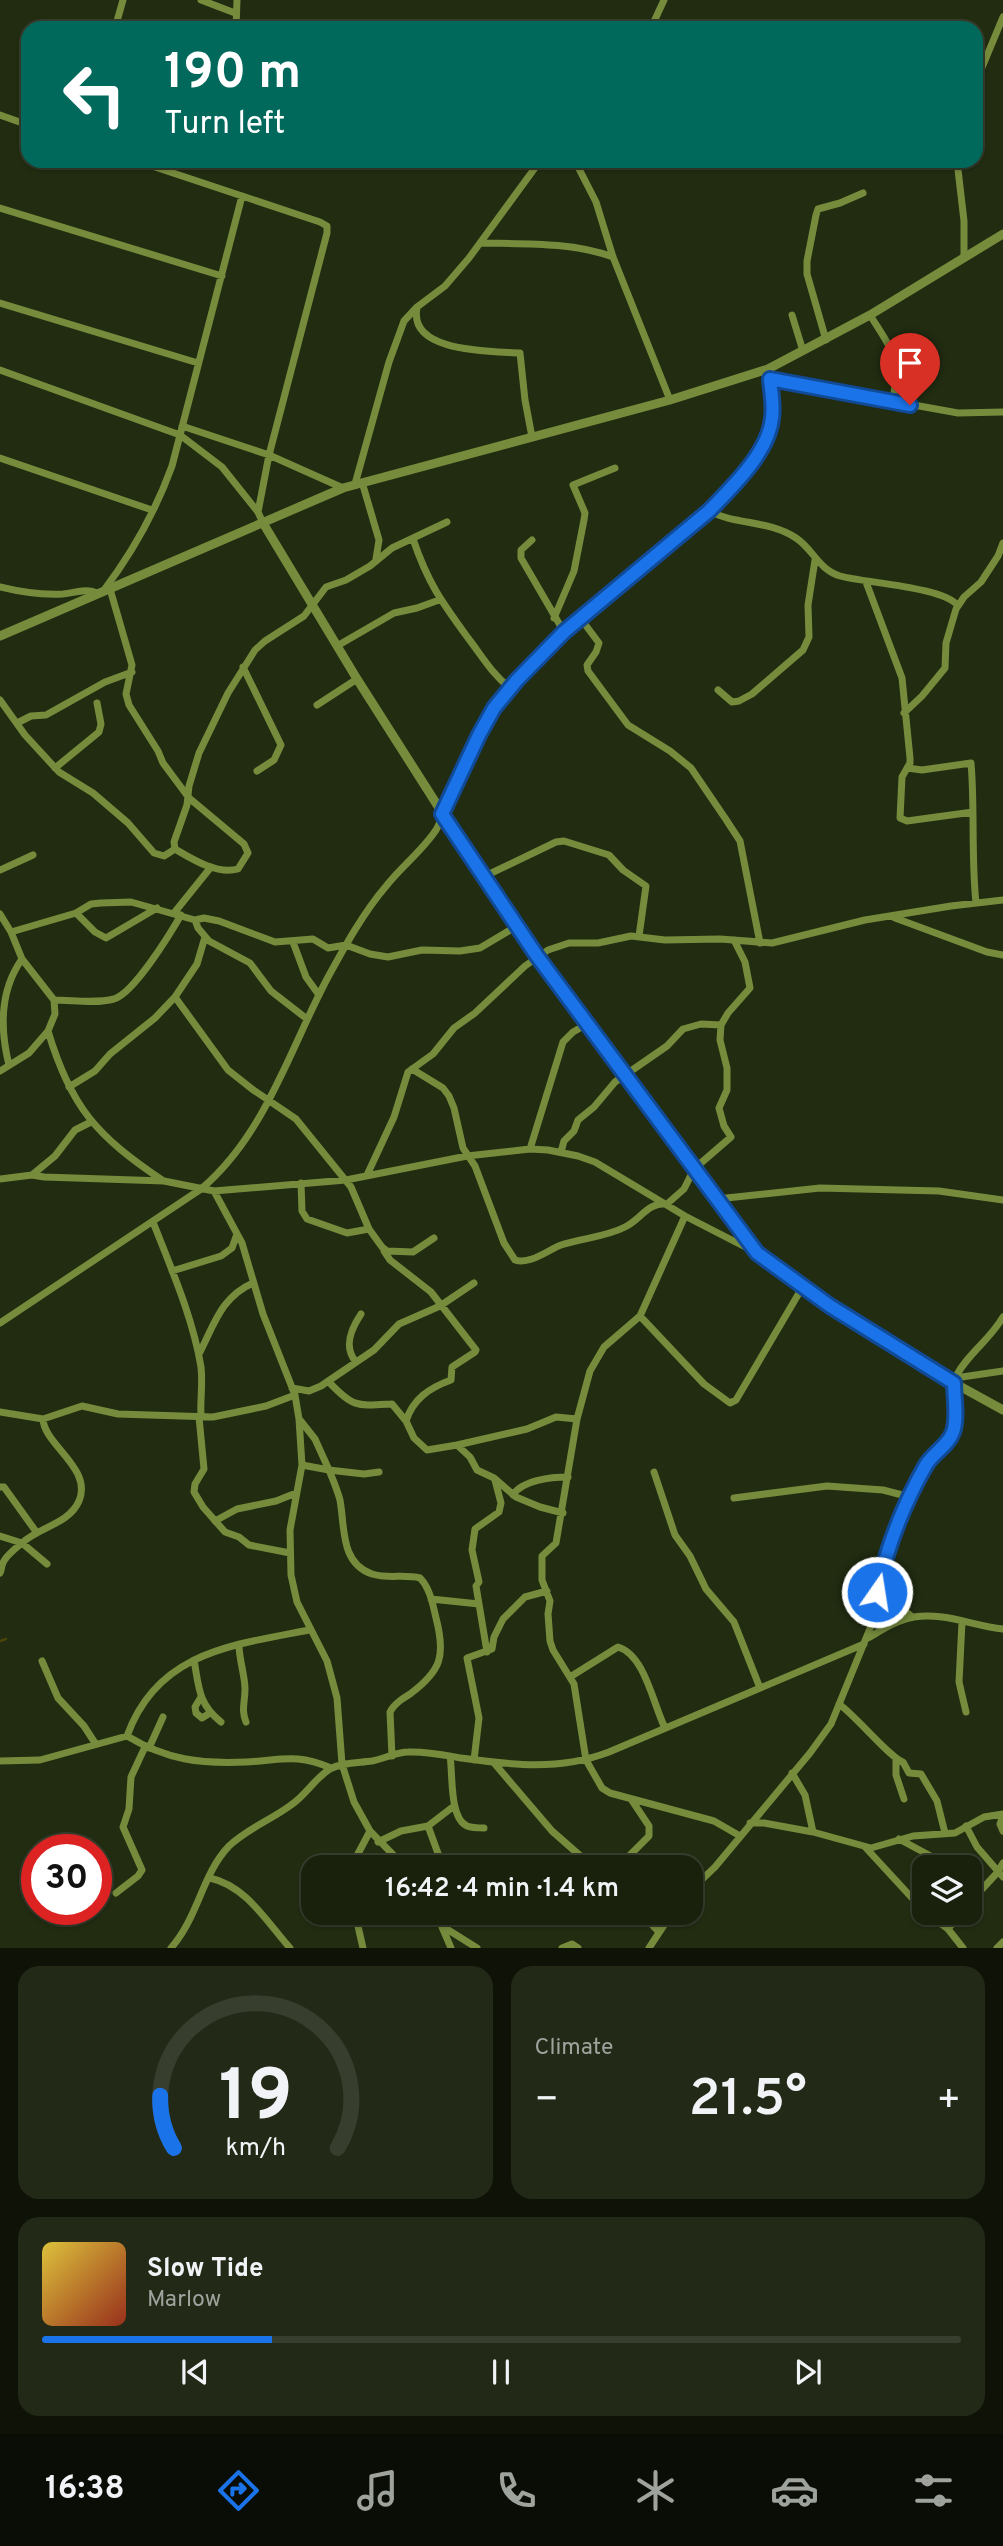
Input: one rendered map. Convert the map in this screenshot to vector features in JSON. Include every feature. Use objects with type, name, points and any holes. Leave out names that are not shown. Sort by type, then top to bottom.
[{"type":"street","points":[[117,21],[123,0]]},
{"type":"street","points":[[201,0],[235,13]]},
{"type":"street","points":[[236,21],[237,0]]},
{"type":"street","points":[[654,21],[664,0]]},
{"type":"street","points":[[983,65],[1003,17]]},
{"type":"street","points":[[0,116],[21,123]]},
{"type":"street","points":[[158,168],[324,224],[328,230],[268,455],[258,512]]},
{"type":"street","points":[[375,561],[379,540],[359,483],[398,334],[417,307],[445,286],[535,168]]},
{"type":"street","points":[[579,168],[596,202],[613,257],[670,400]]},
{"type":"street","points":[[958,168],[964,222],[964,257]]},
{"type":"street","points":[[826,340],[807,274],[816,215],[818,209],[863,193]]},
{"type":"street","points":[[104,591],[131,551],[172,466],[242,196]]},
{"type":"street","points":[[0,208],[222,276]]},
{"type":"street","points":[[0,636],[343,488],[670,400],[768,369],[870,315],[1003,234]]},
{"type":"street","points":[[480,243],[555,245],[598,251],[613,257]]},
{"type":"street","points":[[0,303],[198,363]]},
{"type":"street","points":[[417,307],[415,316],[423,332],[437,342],[466,349],[520,353],[532,437]]},
{"type":"street","points":[[792,315],[803,351]]},
{"type":"street","points":[[870,315],[896,359],[893,401]]},
{"type":"street","points":[[0,1323],[201,1189],[235,1155],[253,1129],[346,945],[387,885],[438,826],[494,708],[535,659],[564,632],[709,511],[760,450],[768,435],[772,418],[768,369]]},
{"type":"street","points":[[0,370],[180,435],[222,467],[258,512],[357,679],[483,877],[537,956],[757,1253]]},
{"type":"street","points":[[770,379],[970,414],[1003,412]]},
{"type":"street","points":[[182,426],[268,455],[343,488]]},
{"type":"street","points":[[0,457],[152,510]]},
{"type":"street","points":[[554,618],[574,571],[585,513],[573,485],[615,468]]},
{"type":"street","points":[[709,511],[727,519],[789,534],[800,541],[815,560],[834,574],[921,590],[954,600],[958,606]]},
{"type":"street","points":[[175,849],[174,842],[199,753],[243,667],[265,641],[298,621],[314,606],[326,587],[346,580],[370,566],[392,548],[447,522]]},
{"type":"street","points":[[413,539],[439,600],[486,664],[510,688]]},
{"type":"street","points":[[532,540],[521,550],[521,558],[564,632]]},
{"type":"street","points":[[904,713],[945,668],[946,640],[958,606],[981,582],[1003,544]]},
{"type":"street","points":[[718,690],[732,702],[744,699],[800,655],[809,637],[808,605],[815,560]]},
{"type":"street","points":[[866,582],[901,678],[910,758],[902,777],[899,814],[903,821],[973,812]]},
{"type":"street","points":[[0,587],[67,594],[85,590],[104,591]]},
{"type":"street","points":[[104,591],[132,665],[126,695],[129,705],[163,763],[188,798],[247,849],[246,857],[238,869],[226,871],[211,867],[175,849]]},
{"type":"street","points":[[337,646],[394,612],[439,600]]},
{"type":"street","points":[[581,618],[598,643],[596,652],[587,665],[588,671],[628,726],[670,751],[691,768],[740,841],[760,943]]},
{"type":"street","points":[[243,667],[281,745],[274,760],[257,771]]},
{"type":"street","points":[[17,723],[31,716],[46,715],[105,682],[132,672]]},
{"type":"street","points":[[317,705],[357,679]]},
{"type":"street","points":[[0,700],[55,768],[93,793],[128,823],[158,856],[164,856],[175,849]]},
{"type":"street","points":[[55,768],[99,732],[101,724],[97,704]]},
{"type":"street","points":[[907,768],[922,770],[971,763],[972,851],[976,903]]},
{"type":"street","points":[[483,877],[556,842],[564,841],[602,852],[646,886],[639,936]]},
{"type":"street","points":[[0,870],[33,855]]},
{"type":"street","points":[[54,1000],[101,1001],[121,995],[155,956],[177,914],[211,867]]},
{"type":"street","points":[[367,1175],[394,1116],[406,1077],[412,1069],[433,1054],[454,1028],[475,1013],[537,956],[569,943],[598,943],[639,936],[665,940],[772,943],[848,923],[1003,900]]},
{"type":"street","points":[[11,932],[76,913],[91,904],[131,902],[195,920],[212,919],[275,942],[313,939],[328,948],[346,945],[362,952],[388,957],[422,950],[471,949],[490,943],[517,926]]},
{"type":"street","points":[[76,913],[95,932],[106,938],[157,908]]},
{"type":"street","points":[[0,914],[22,959],[54,1000],[55,1014],[48,1031],[29,1053],[5,1060]]},
{"type":"street","points":[[893,917],[987,952],[1003,955]]},
{"type":"street","points":[[195,920],[205,937],[250,963],[271,990],[307,1019]]},
{"type":"street","points":[[69,1087],[95,1071],[110,1054],[155,1018],[175,997],[197,964],[205,937]]},
{"type":"street","points":[[412,1069],[447,1092],[454,1108],[463,1148],[475,1166],[504,1244],[512,1256],[524,1262],[577,1240],[623,1228],[655,1204],[667,1204],[684,1189],[694,1169],[731,1137],[724,1126],[719,1108],[727,1090],[721,1025],[750,988],[744,957],[734,940]]},
{"type":"street","points":[[293,942],[306,977],[319,995]]},
{"type":"street","points":[[0,1071],[5,1060],[2,1032],[4,1009],[10,983],[22,959]]},
{"type":"street","points":[[175,997],[228,1070],[296,1119],[346,1180],[369,1229],[390,1260],[430,1292],[475,1347],[475,1352],[452,1367],[451,1380],[423,1394],[406,1421]]},
{"type":"street","points":[[530,1149],[563,1042],[587,1024]]},
{"type":"street","points":[[561,1152],[564,1141],[574,1131],[578,1120],[625,1075],[667,1046],[683,1029],[701,1024],[721,1025]]},
{"type":"street","points":[[48,1031],[69,1087],[91,1122],[133,1159],[164,1181]]},
{"type":"street","points":[[32,1175],[55,1156],[75,1130],[91,1122]]},
{"type":"street","points":[[0,1179],[32,1175],[164,1181],[214,1191],[346,1180],[467,1156],[530,1149],[561,1152],[595,1163],[685,1216],[757,1253],[802,1288],[1003,1410]]},
{"type":"street","points":[[301,1183],[302,1210],[307,1219],[347,1233],[369,1229]]},
{"type":"street","points":[[717,1199],[820,1188],[939,1191],[1003,1200]]},
{"type":"street","points":[[214,1191],[237,1234],[294,1392],[302,1465],[296,1493],[290,1553],[297,1602],[327,1661],[337,1698],[342,1764],[354,1802],[370,1831],[392,1855]]},
{"type":"street","points":[[685,1216],[640,1316],[601,1350],[590,1371],[577,1419],[563,1513],[556,1543],[542,1556],[542,1580],[550,1601],[550,1641],[570,1677],[576,1694],[586,1760],[602,1788],[610,1793],[714,1821],[740,1836]]},
{"type":"street","points":[[153,1222],[172,1271],[198,1354],[202,1378],[200,1416],[204,1469],[195,1484],[194,1492],[225,1532],[239,1537],[249,1545],[290,1553]]},
{"type":"street","points":[[172,1271],[221,1256],[232,1248],[237,1234]]},
{"type":"street","points":[[382,1247],[387,1251],[413,1252],[434,1238]]},
{"type":"street","points":[[198,1354],[225,1302],[235,1292],[253,1283]]},
{"type":"street","points":[[0,1412],[43,1419],[82,1406],[118,1414],[213,1417],[266,1406],[294,1392],[309,1391],[328,1381],[374,1350],[399,1324],[440,1306],[474,1283]]},
{"type":"street","points":[[640,1316],[704,1384],[730,1404],[736,1400],[802,1288]]},
{"type":"street","points":[[356,1362],[348,1348],[361,1314]]},
{"type":"street","points":[[703,1878],[831,1724],[866,1641],[886,1551],[927,1462],[949,1440],[953,1432],[954,1381],[971,1354],[1003,1317]]},
{"type":"street","points":[[954,1381],[1003,1371]]},
{"type":"street","points":[[328,1381],[340,1395],[355,1404],[392,1405],[406,1421],[414,1438],[427,1450],[527,1429],[556,1418],[577,1419]]},
{"type":"street","points":[[0,1573],[1,1560],[22,1543],[70,1513],[81,1495],[77,1474],[44,1429],[43,1419]]},
{"type":"street","points":[[299,1419],[315,1439],[329,1470],[340,1502],[348,1554],[355,1564],[375,1576],[420,1578],[431,1599],[441,1636],[440,1658],[430,1677],[398,1702],[390,1712],[392,1756]]},
{"type":"street","points":[[457,1445],[470,1457],[477,1470],[494,1478],[513,1495],[540,1507],[563,1513]]},
{"type":"street","points":[[302,1465],[364,1474],[379,1472]]},
{"type":"street","points":[[654,1472],[675,1535],[690,1556],[706,1589],[734,1622],[761,1688]]},
{"type":"street","points":[[513,1495],[520,1487],[533,1482],[568,1477]]},
{"type":"street","points":[[487,1651],[472,1542],[475,1529],[499,1512],[501,1503],[494,1478]]},
{"type":"street","points":[[0,1486],[4,1487],[37,1533]]},
{"type":"street","points":[[734,1498],[827,1486],[883,1490],[910,1497]]},
{"type":"street","points":[[215,1521],[237,1509],[276,1501],[296,1493]]},
{"type":"street","points":[[0,1536],[22,1543],[47,1564]]},
{"type":"street","points":[[474,1760],[479,1718],[467,1661],[470,1656],[487,1651],[494,1645],[499,1624],[525,1597],[547,1591]]},
{"type":"street","points":[[877,1592],[895,1601],[912,1617]]},
{"type":"street","points":[[431,1599],[479,1604]]},
{"type":"street","points":[[171,1948],[190,1921],[221,1856],[240,1836],[293,1804],[331,1768],[407,1752],[494,1763],[556,1766],[586,1760],[761,1688],[866,1641],[912,1617],[943,1617],[1003,1629]]},
{"type":"street","points":[[962,1622],[959,1682],[966,1712]]},
{"type":"street","points":[[127,1736],[134,1716],[153,1689],[176,1670],[194,1660],[239,1644],[309,1630]]},
{"type":"street","points":[[239,1644],[245,1689],[243,1714],[246,1722]]},
{"type":"street","points":[[570,1677],[618,1647],[625,1649],[637,1660],[665,1728]]},
{"type":"street","points":[[194,1660],[201,1697],[210,1713],[221,1722]]},
{"type":"street","points":[[42,1661],[54,1691],[87,1729],[95,1744]]},
{"type":"street","points":[[839,1704],[869,1730],[896,1761],[903,1762],[909,1773],[921,1774],[939,1808],[945,1833]]},
{"type":"street","points":[[116,1893],[141,1873],[123,1827],[130,1809],[131,1777],[163,1717]]},
{"type":"street","points":[[0,1762],[40,1760],[127,1736],[147,1747],[181,1759],[245,1762],[300,1757],[331,1768]]},
{"type":"street","points":[[450,1756],[454,1806],[465,1825],[484,1828]]},
{"type":"street","points":[[896,1761],[896,1775],[904,1799]]},
{"type":"street","points":[[494,1763],[552,1831],[579,1855]]},
{"type":"street","points":[[792,1773],[805,1796],[813,1832]]},
{"type":"street","points":[[630,1855],[649,1836],[649,1826],[631,1798]]},
{"type":"street","points":[[378,1842],[401,1831],[428,1826],[454,1806]]},
{"type":"street","points":[[750,1823],[813,1832],[866,1848],[877,1848],[899,1839],[955,1833],[984,1817],[1003,1815],[1000,1824],[1003,1832]]},
{"type":"street","points":[[428,1826],[439,1855]]},
{"type":"street","points":[[966,1826],[977,1847],[1000,1875]]},
{"type":"street","points":[[357,1855],[370,1831]]},
{"type":"street","points":[[899,1839],[929,1855]]},
{"type":"street","points":[[866,1848],[912,1898]]},
{"type":"street","points":[[982,1889],[1000,1875],[1003,1863]]},
{"type":"street","points":[[210,1878],[225,1881],[244,1896],[290,1948]]},
{"type":"street","points":[[358,1925],[363,1948]]},
{"type":"street","points":[[652,1925],[658,1931]]},
{"type":"street","points":[[649,1948],[663,1925]]},
{"type":"street","points":[[942,1925],[963,1948]]},
{"type":"street","points":[[948,1930],[952,1925]]},
{"type":"street","points":[[442,1926],[451,1948]]},
{"type":"street","points":[[442,1926],[477,1948]]},
{"type":"street","points":[[997,1948],[1003,1942]]},
{"type":"street","points":[[562,1948],[572,1944],[578,1948]]},
{"type":"waterway","points":[[0,1641],[6,1639]]},
{"type":"route","points":[[877,1592],[886,1551],[910,1497],[927,1462],[949,1440],[953,1432],[954,1383],[851,1320],[757,1253],[537,956],[442,814],[456,780],[494,708],[535,659],[709,511],[760,450],[768,435],[772,418],[770,379],[910,405]]}]
